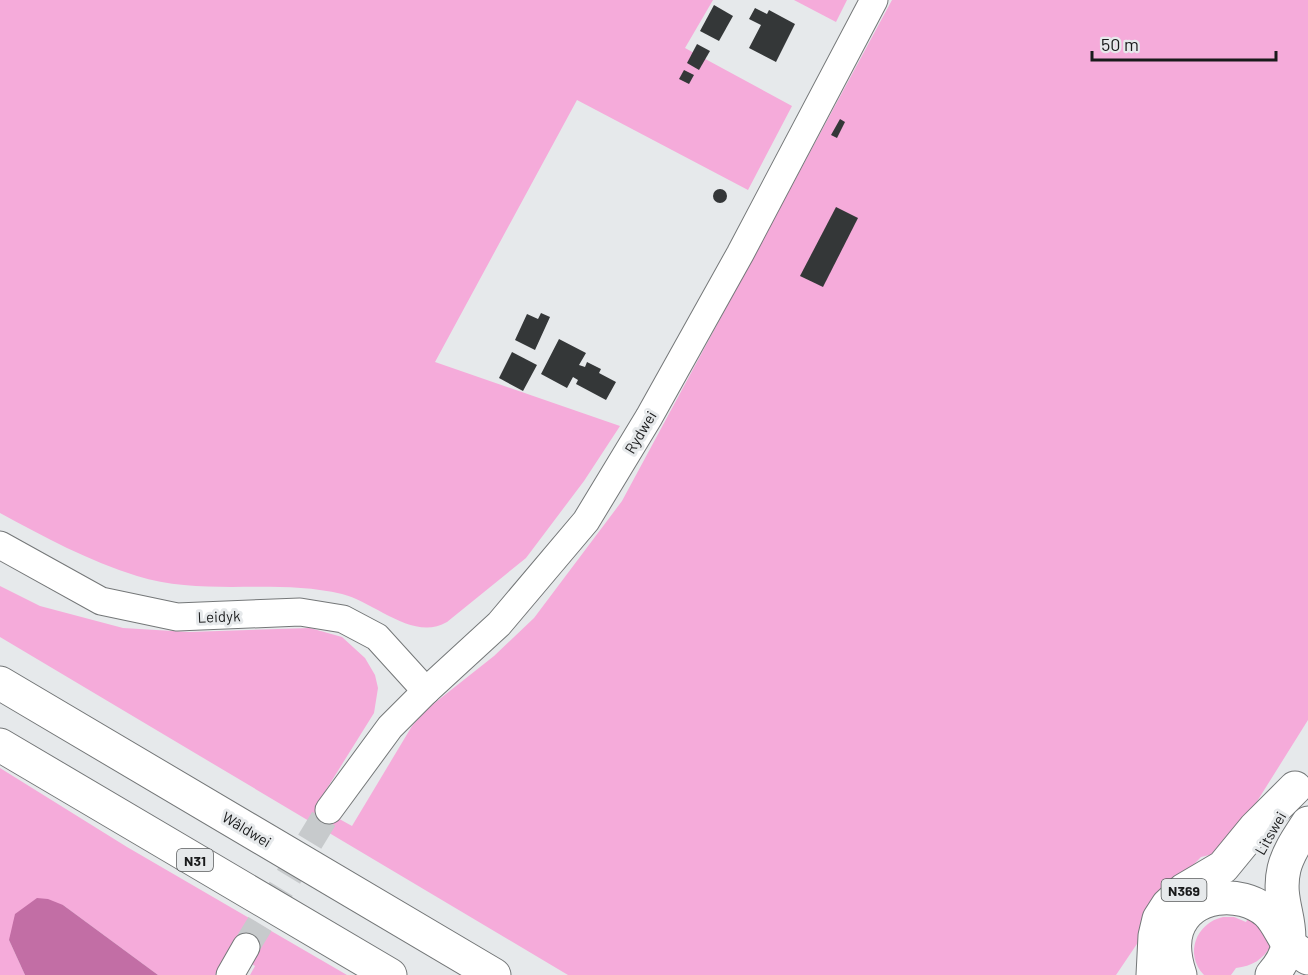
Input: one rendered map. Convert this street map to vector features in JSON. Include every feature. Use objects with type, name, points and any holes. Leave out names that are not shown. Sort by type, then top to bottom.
[{"type":"main road","name":"Wâldwei","points":[[0,683],[494,975]]},
{"type":"main road","name":"N31","points":[[0,745],[390,975]]},
{"type":"main road","name":"Litswei","points":[[1153,975],[1155,936],[1159,919],[1168,905],[1184,890],[1223,867],[1302,777]]},
{"type":"main road","name":"Litswei","points":[[1229,897],[1274,830],[1302,777]]},
{"type":"main road","name":"Litswei","points":[[1299,952],[1284,897],[1284,871],[1308,823]]},
{"type":"main road","name":"N369","points":[[1180,975],[1175,961],[1174,942],[1182,920],[1202,904],[1217,897],[1229,897]]},
{"type":"main road","points":[[1229,897],[1241,898],[1267,911],[1299,952],[1272,975]]},
{"type":"street","name":"Rydwei","points":[[329,810],[390,728],[426,691],[499,624],[586,522],[649,417],[729,275],[874,0]]},
{"type":"street","name":"Leidyk","points":[[0,545],[101,601],[177,617],[300,612],[344,619],[377,637],[426,691]]},
{"type":"street","points":[[230,975],[246,947]]},
{"type":"shaded area","points":[[0,0],[713,0],[685,48],[792,106],[748,190],[577,100],[435,362],[620,426],[584,481],[526,558],[447,622],[434,627],[421,627],[394,618],[355,598],[316,589],[213,587],[162,582],[137,576],[84,556],[0,513]]},
{"type":"shaded area","points":[[794,0],[847,0],[836,22]]},
{"type":"shaded area","points":[[892,0],[1308,0],[1308,720],[1226,851],[1201,857],[1160,899],[1141,938],[1116,975],[568,975],[0,637],[0,586],[40,606],[123,628],[189,632],[310,628],[342,637],[365,658],[375,675],[378,688],[374,713],[316,806],[352,826],[412,726],[427,709],[494,656],[534,618],[622,501]]},
{"type":"shaded area","points":[[0,768],[127,847],[347,975],[250,975],[255,966],[230,950],[215,975],[158,975],[63,905],[9,940],[25,975],[0,975]]},
{"type":"shaded area","points":[[37,898],[48,899],[63,905],[158,975],[25,975],[9,940],[15,914]]},
{"type":"shaded area","points":[[1223,917],[1234,917],[1246,922],[1249,917],[1257,924],[1271,945],[1261,958],[1247,966],[1236,968],[1231,975],[1204,975],[1195,958],[1196,940],[1206,926]]},
{"type":"building","points":[[714,5],[733,16],[719,41],[700,31]]},
{"type":"building","points":[[755,8],[767,14],[769,10],[795,24],[776,62],[749,48],[761,25],[749,19]]},
{"type":"building","points":[[697,44],[710,51],[699,70],[687,63]]},
{"type":"building","points":[[684,70],[694,75],[689,84],[679,79]]},
{"type":"building","points":[[840,119],[845,122],[837,138],[831,135]]},
{"type":"building","points":[[717,189],[723,189],[727,196],[723,203],[717,203],[713,199],[713,193]]},
{"type":"building","points":[[836,207],[858,218],[823,287],[800,276]]},
{"type":"building","points":[[541,313],[550,317],[535,350],[515,340],[527,314],[538,319]]},
{"type":"building","points":[[559,339],[586,353],[579,365],[585,367],[587,362],[601,369],[599,373],[616,382],[606,400],[576,384],[578,380],[573,377],[567,388],[541,374]]},
{"type":"building","points":[[512,352],[537,365],[523,391],[499,378]]},
{"type":"tunnel","points":[[246,947],[329,810]]}]
